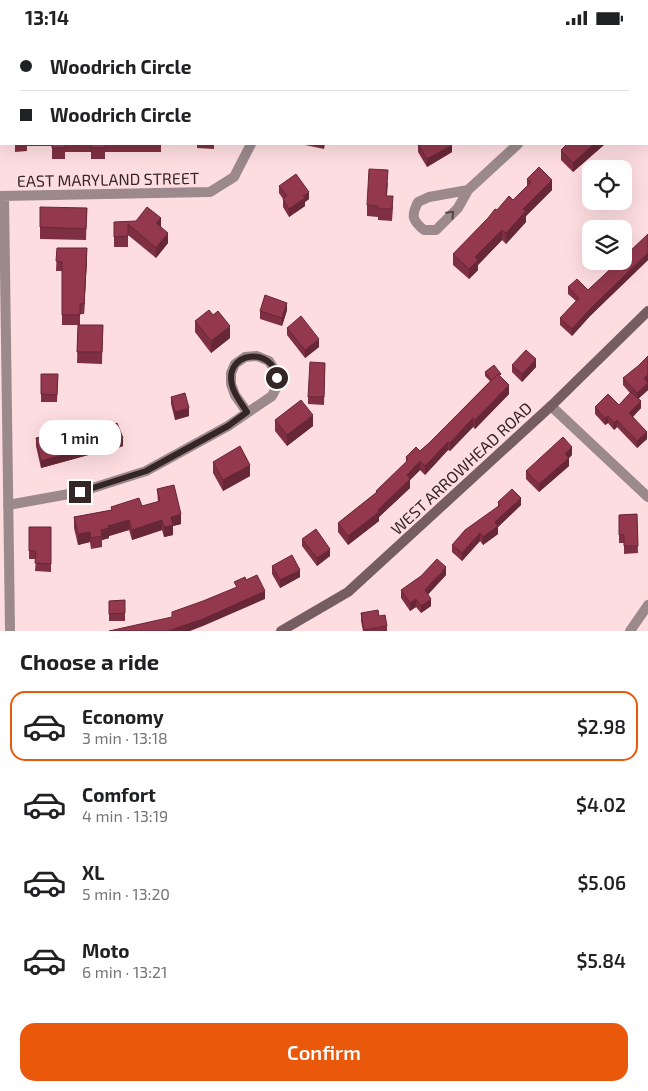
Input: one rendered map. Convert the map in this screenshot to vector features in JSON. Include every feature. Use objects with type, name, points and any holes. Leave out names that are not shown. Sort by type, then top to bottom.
[{"type":"street","name":"EAST MARYLAND STREET","points":[[2,196],[210,192],[234,177],[250,145]]},
{"type":"street","points":[[468,189],[429,197],[418,202],[413,212],[415,223],[424,230],[436,230],[458,208],[468,189],[517,145]]},
{"type":"street","points":[[2,196],[10,631]]},
{"type":"street","name":"WEST ARROWHEAD ROAD","points":[[281,631],[348,592],[551,406],[648,311]]},
{"type":"street","points":[[8,505],[80,492],[146,471],[228,426],[272,396],[278,384],[276,372],[269,361],[257,357],[245,357],[240,360],[235,364],[231,373],[236,395],[247,412]]},
{"type":"street","points":[[551,406],[648,497]]},
{"type":"street","points":[[630,631],[648,605]]},
{"type":"building","points":[[52,145],[65,145],[65,148],[52,148]]},
{"type":"building","points":[[91,145],[105,145],[105,148],[91,148]]},
{"type":"building","points":[[419,145],[452,145],[427,159]]},
{"type":"building","points":[[566,145],[593,145],[573,163],[561,150]]},
{"type":"building","points":[[539,167],[552,180],[523,209],[526,211],[506,233],[502,230],[475,257],[478,260],[469,269],[453,254],[509,196],[513,200],[531,182],[527,179]]},
{"type":"building","points":[[369,169],[388,170],[386,196],[393,196],[392,209],[378,209],[378,206],[367,205]]},
{"type":"building","points":[[296,174],[309,192],[303,196],[305,198],[289,209],[283,199],[287,196],[279,186]]},
{"type":"building","points":[[40,207],[87,208],[86,229],[40,227]]},
{"type":"building","points":[[147,207],[161,218],[156,223],[168,233],[156,248],[128,224],[128,236],[114,237],[114,222],[136,221]]},
{"type":"building","points":[[648,234],[648,253],[632,268],[632,249]]},
{"type":"building","points":[[57,248],[87,248],[84,304],[80,304],[80,315],[62,315],[62,262],[56,261]]},
{"type":"building","points":[[609,270],[630,270],[572,329],[560,318],[579,298],[568,287],[577,279],[588,290]]},
{"type":"building","points":[[265,295],[287,303],[282,318],[260,311]]},
{"type":"building","points":[[209,310],[213,315],[218,311],[230,326],[211,341],[195,321]]},
{"type":"building","points":[[301,316],[319,339],[305,350],[287,328]]},
{"type":"building","points":[[78,325],[103,325],[102,352],[77,352]]},
{"type":"building","points":[[526,350],[536,359],[522,374],[512,365]]},
{"type":"building","points":[[648,356],[648,375],[644,378],[648,383],[637,393],[623,378]]},
{"type":"building","points":[[310,362],[325,363],[324,397],[308,397]]},
{"type":"building","points":[[494,365],[501,374],[498,374],[492,380],[485,372]]},
{"type":"building","points":[[41,374],[58,374],[57,395],[41,394]]},
{"type":"building","points":[[498,374],[509,385],[475,420],[473,418],[425,466],[420,461],[407,475],[410,479],[378,510],[379,512],[348,536],[338,523],[377,492],[408,460],[406,457],[416,447],[420,451],[429,443]]},
{"type":"building","points":[[631,392],[641,401],[629,413],[647,432],[637,441],[617,420],[614,423],[608,416],[605,418],[595,407],[608,394],[619,405]]},
{"type":"building","points":[[185,393],[189,408],[175,412],[171,397]]},
{"type":"building","points":[[301,400],[313,415],[287,435],[275,420]]},
{"type":"building","points":[[117,423],[123,438],[100,447],[99,445],[41,461],[36,438],[51,435],[53,442],[86,432],[87,434]]},
{"type":"building","points":[[563,437],[572,447],[565,454],[569,458],[539,484],[526,471]]},
{"type":"building","points":[[240,446],[250,465],[223,480],[213,462]]},
{"type":"building","points":[[174,485],[181,514],[171,517],[173,525],[164,527],[162,520],[132,530],[129,520],[101,530],[102,536],[91,538],[90,532],[78,534],[74,517],[112,510],[111,507],[139,498],[142,506],[160,501],[157,489]]},
{"type":"building","points":[[512,489],[521,498],[495,522],[498,526],[483,537],[480,533],[462,553],[452,545],[465,530],[500,505],[498,502]]},
{"type":"building","points":[[637,514],[638,546],[624,546],[624,535],[619,535],[619,515]]},
{"type":"building","points":[[29,527],[51,527],[51,564],[35,563],[36,551],[29,551]]},
{"type":"building","points":[[316,529],[330,549],[317,558],[302,539]]},
{"type":"building","points":[[292,555],[300,570],[280,580],[272,566]]},
{"type":"building","points":[[437,559],[446,567],[425,590],[431,599],[421,606],[416,599],[410,603],[401,590],[421,576]]},
{"type":"building","points":[[257,575],[265,591],[203,619],[168,631],[109,631],[172,617],[172,612],[237,587],[234,582],[245,577],[246,580]]},
{"type":"building","points":[[125,600],[125,613],[109,614],[109,601]]},
{"type":"building","points":[[378,610],[379,616],[385,615],[387,626],[364,630],[361,613]]},
{"type":"route","points":[[80,492],[146,471],[228,426],[247,412],[236,395],[231,373],[235,364],[245,357],[257,357],[269,361],[276,372],[277,378]]}]
